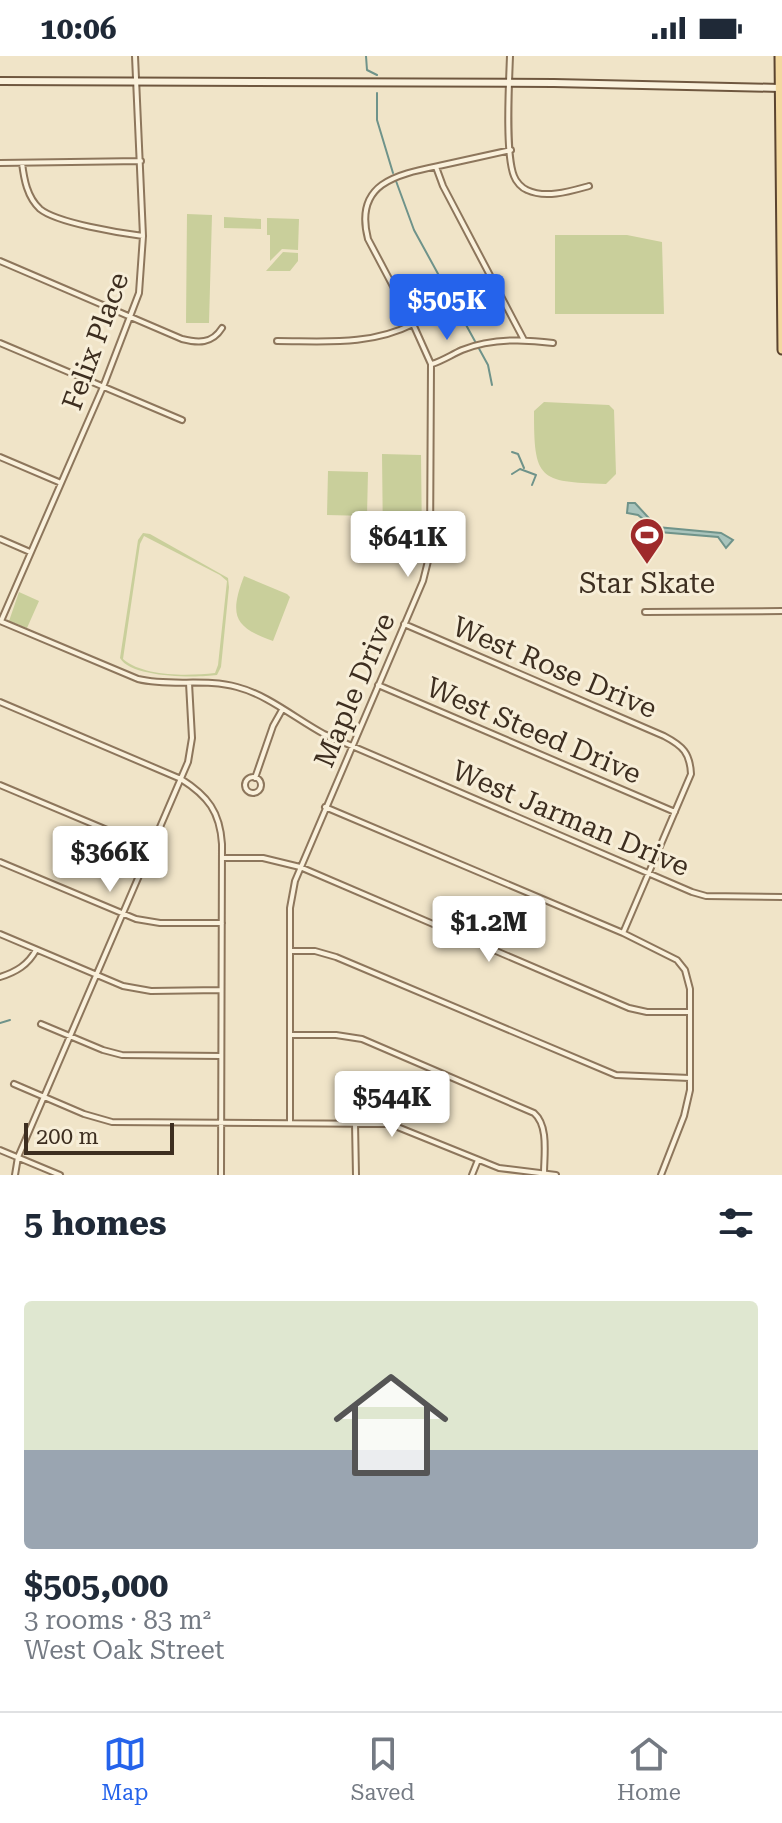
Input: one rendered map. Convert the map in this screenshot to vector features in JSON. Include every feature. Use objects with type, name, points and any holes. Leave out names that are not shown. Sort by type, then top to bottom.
[{"type":"main road","points":[[779,56],[782,350]]},
{"type":"main road","points":[[0,81],[509,83],[780,88]]},
{"type":"street","name":"Felix Place","points":[[0,622],[103,387],[141,280],[141,161],[135,56]]},
{"type":"street","points":[[510,56],[514,177],[526,190],[538,193],[566,193],[589,186]]},
{"type":"street","name":"Maple Drive","points":[[290,1123],[291,896],[325,807],[427,570],[430,553],[431,364],[371,247],[364,225],[365,215],[368,202],[382,183],[403,174],[511,150]]},
{"type":"street","points":[[0,163],[141,161]]},
{"type":"street","points":[[22,163],[28,192],[40,208],[69,221],[143,236]]},
{"type":"street","points":[[436,167],[524,340]]},
{"type":"street","points":[[0,261],[190,341],[211,339],[222,328]]},
{"type":"street","points":[[277,341],[364,340],[397,332],[413,324]]},
{"type":"street","points":[[431,364],[483,344],[524,340],[553,343]]},
{"type":"street","points":[[0,343],[182,420]]},
{"type":"street","points":[[0,457],[61,483]]},
{"type":"street","points":[[0,539],[30,552]]},
{"type":"street","points":[[645,612],[782,611]]},
{"type":"street","name":"West Jarman Drive","points":[[0,622],[138,679],[160,683],[236,686],[351,745],[706,896],[782,897]]},
{"type":"street","name":"West Rose Drive","points":[[404,624],[679,744],[687,752],[691,774],[675,812]]},
{"type":"street","points":[[15,1175],[18,1157],[181,779],[192,738],[189,683]]},
{"type":"street","name":"West Steed Drive","points":[[378,685],[675,812]]},
{"type":"street","points":[[0,702],[181,779],[211,803],[221,827],[221,1175]]},
{"type":"street","points":[[255,778],[273,726],[282,710]]},
{"type":"street","points":[[0,785],[150,848]]},
{"type":"street","points":[[325,807],[623,933],[677,960],[688,977],[690,1078],[684,1116],[661,1175]]},
{"type":"street","points":[[623,933],[675,812]]},
{"type":"street","points":[[221,858],[263,858],[300,867],[629,1008],[647,1012],[690,1012]]},
{"type":"street","points":[[0,862],[123,915],[160,923],[222,923]]},
{"type":"street","points":[[0,934],[123,986],[151,991],[221,990]]},
{"type":"street","points":[[0,977],[17,971],[36,950]]},
{"type":"street","points":[[290,951],[315,951],[336,957],[616,1075],[690,1078]]},
{"type":"street","points":[[41,1024],[122,1055],[221,1056]]},
{"type":"street","points":[[290,1035],[336,1035],[362,1039],[534,1113],[541,1119],[543,1128],[544,1174]]},
{"type":"street","points":[[14,1084],[84,1114],[112,1122],[355,1123],[401,1127],[499,1168],[556,1175]]},
{"type":"street","points":[[355,1123],[356,1175]]},
{"type":"street","points":[[0,1150],[60,1175]]},
{"type":"street","points":[[472,1175],[478,1160]]},
{"type":"green space","points":[[187,214],[212,215],[209,323],[186,323]]},
{"type":"green space","points":[[224,217],[261,219],[261,229],[224,228]]},
{"type":"green space","points":[[267,218],[299,219],[298,250],[282,249],[270,261]]},
{"type":"green space","points":[[555,235],[627,235],[662,242],[664,314],[555,314]]},
{"type":"green space","points":[[283,252],[298,253],[298,261],[290,271],[266,271]]},
{"type":"green space","points":[[544,402],[609,405],[614,410],[616,474],[606,484],[566,481],[544,472],[536,451],[534,411]]},
{"type":"green space","points":[[382,454],[421,455],[422,541],[383,542]]},
{"type":"green space","points":[[328,471],[368,472],[367,516],[327,515]]},
{"type":"green space","points":[[143,533],[150,534],[228,578],[221,667],[217,675],[180,676],[150,673],[126,665],[120,658],[138,540]],"holes":[[[144,536],[227,581],[215,673],[180,675],[154,672],[123,659],[140,544]]]},
{"type":"green space","points":[[244,576],[290,597],[273,641],[250,631],[238,618],[237,601]]},
{"type":"green space","points":[[19,592],[39,601],[27,628],[9,621]]},
{"type":"water","points":[[628,503],[635,503],[657,527],[721,533],[733,540],[726,548],[718,537],[659,532],[638,515],[627,513]]},
{"type":"waterway","points":[[366,56],[367,70],[377,75]]},
{"type":"waterway","points":[[377,93],[377,120],[393,173]]},
{"type":"waterway","points":[[396,181],[414,230],[488,365],[492,385]]},
{"type":"waterway","points":[[512,452],[518,454],[524,468]]},
{"type":"waterway","points":[[512,474],[520,469],[536,475],[532,485]]},
{"type":"waterway","points":[[0,1023],[10,1020]]},
{"type":"place","name":"Star Skate","points":[[647,566]]}]
